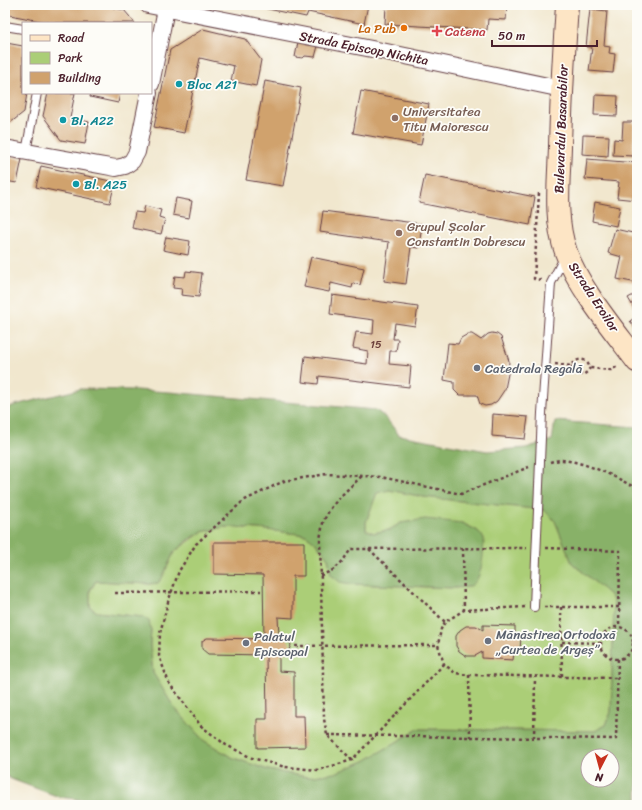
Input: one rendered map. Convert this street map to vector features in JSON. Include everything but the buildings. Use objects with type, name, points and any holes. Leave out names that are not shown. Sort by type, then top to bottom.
[{"type":"main road","name":"Bulevardul Basarabilor","points":[[566,253],[561,233],[559,215],[562,89],[567,5]]},
{"type":"main road","name":"Strada Eroilor","points":[[566,253],[584,287],[604,317],[637,361]]},
{"type":"street","name":"Strada Episcop Nichita","points":[[148,5],[369,48],[562,89]]},
{"type":"street","points":[[152,79],[166,9]]},
{"type":"street","points":[[5,148],[116,168],[125,166],[132,161],[137,152],[149,94]]},
{"type":"lane","points":[[5,26],[22,29]]},
{"type":"lane","points":[[26,152],[37,94]]},
{"type":"lane","points":[[534,607],[540,463],[551,283],[566,253]]},
{"type":"path","points":[[571,366],[574,361],[579,358],[584,359],[590,368]]},
{"type":"path","points":[[546,363],[571,366]]},
{"type":"path","points":[[571,366],[575,373],[579,375],[583,375],[590,368]]},
{"type":"path","points":[[590,368],[611,370]]},
{"type":"path","points":[[444,664],[352,760],[319,770],[285,767],[252,758],[226,745],[201,726],[168,683],[159,656],[160,633],[178,571],[196,544],[243,501],[284,481],[327,474],[381,477],[461,494],[540,463],[562,460],[584,465],[614,477],[637,489]]},
{"type":"path","points":[[352,760],[327,735],[324,719],[320,539],[323,524],[332,507],[345,491],[362,476]]},
{"type":"path","points":[[463,548],[464,610]]},
{"type":"path","points":[[320,575],[330,573],[341,563],[351,549],[536,548],[620,550],[618,627]]},
{"type":"path","points":[[368,549],[445,622]]},
{"type":"path","points":[[115,593],[261,591]]},
{"type":"path","points":[[617,678],[469,675],[455,673],[444,664],[438,645],[441,630],[445,622],[464,610],[534,607],[619,607]]},
{"type":"path","points":[[561,607],[562,677]]},
{"type":"path","points":[[618,627],[625,630],[629,634],[633,645],[629,654],[618,659],[607,656],[601,648],[601,642],[606,631],[618,627]]},
{"type":"path","points":[[562,642],[601,642]]},
{"type":"path","points":[[295,646],[438,645]]},
{"type":"path","points":[[327,735],[616,739],[618,659]]},
{"type":"path","points":[[469,675],[470,736]]},
{"type":"path","points":[[534,738],[535,677]]},
{"type":"green space","points":[[81,389],[169,392],[376,410],[386,418],[399,435],[487,451],[526,448],[552,440],[555,421],[637,427],[637,805],[124,805],[59,797],[11,779],[5,775],[5,409],[15,405]],"holes":[[[389,490],[424,497],[544,510],[555,521],[572,563],[609,594],[614,602],[611,712],[606,725],[595,731],[418,729],[365,761],[335,773],[307,777],[268,770],[231,757],[203,740],[173,706],[153,673],[150,645],[151,630],[149,621],[143,617],[97,612],[90,607],[90,590],[96,581],[149,584],[158,583],[162,578],[174,552],[190,539],[202,532],[224,527],[259,529],[306,535],[315,542],[328,558],[331,575],[340,582],[351,584],[455,588],[468,587],[477,579],[482,566],[484,538],[478,531],[462,523],[425,519],[401,523],[389,530],[374,533],[366,530],[366,522],[377,493]]]},
{"type":"green space","points":[[389,490],[424,497],[545,510],[555,521],[572,563],[609,594],[614,602],[611,712],[606,725],[595,731],[418,729],[365,761],[335,773],[307,777],[268,770],[231,757],[203,740],[173,706],[153,673],[150,645],[151,630],[143,617],[97,612],[90,607],[90,591],[96,581],[149,584],[158,583],[162,578],[174,552],[202,532],[224,527],[259,529],[306,535],[315,542],[328,558],[331,575],[351,584],[455,588],[468,587],[484,538],[478,531],[462,523],[401,523],[389,530],[373,533],[366,530],[366,522],[377,492]]},
{"type":"place","name":"La Pub","points":[[404,28]]},
{"type":"place","name":"Catena","points":[[437,31]]},
{"type":"place","name":"Bloc A21","points":[[179,84]]},
{"type":"place","name":"Universitatea Titu Maiorescu","points":[[395,118]]},
{"type":"place","name":"Bl. A22","points":[[63,120]]},
{"type":"place","name":"Bl. A25","points":[[76,184]]},
{"type":"place","name":"Grupul Școlar Constantin Dobrescu","points":[[399,233]]},
{"type":"place","name":"Catedrala Regală","points":[[477,368]]},
{"type":"place","name":"Mănăstirea Ortodoxă „Curtea de Argeș”","points":[[488,641]]},
{"type":"place","name":"Palatul Episcopal","points":[[246,643]]}]
